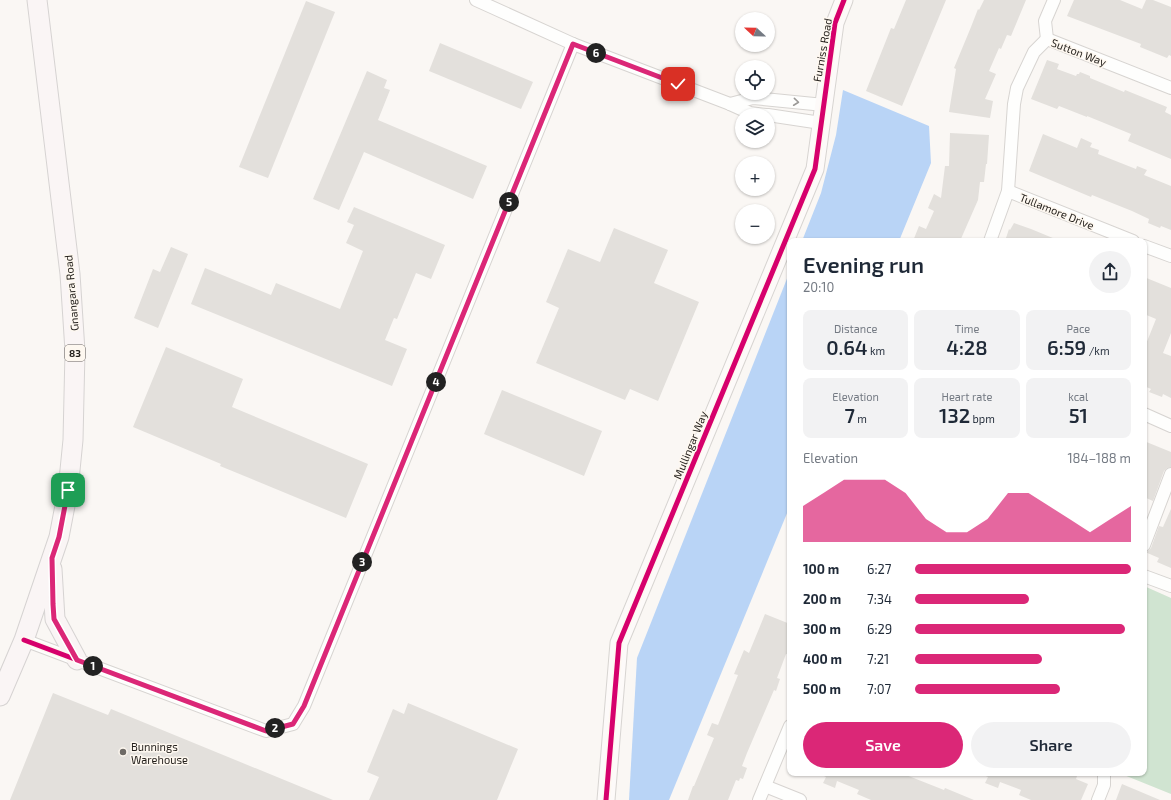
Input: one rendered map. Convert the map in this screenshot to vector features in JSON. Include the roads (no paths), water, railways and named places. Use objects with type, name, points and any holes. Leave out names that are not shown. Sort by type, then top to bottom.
[{"type":"main road","name":"Gnangara Road","points":[[0,696],[24,640],[59,537],[68,490],[74,440],[75,350],[70,274],[37,0]]},
{"type":"main road","points":[[52,558],[54,619],[77,660]]},
{"type":"street","name":"Furniss Road","points":[[824,105],[835,23],[844,0]]},
{"type":"street","points":[[1048,39],[1045,21],[1054,0]]},
{"type":"street","points":[[479,1],[573,44],[739,108]]},
{"type":"street","name":"Sutton Way","points":[[1008,191],[1014,104],[1017,88],[1034,52],[1048,39],[1171,88]]},
{"type":"street","points":[[24,640],[266,731],[293,724],[304,706],[573,44]]},
{"type":"street","points":[[730,104],[753,98],[824,105]]},
{"type":"street","name":"Mullingar Way","points":[[606,800],[619,643],[815,169],[824,105]]},
{"type":"street","points":[[775,116],[821,123]]},
{"type":"street","name":"Tullamore Drive","points":[[991,238],[1008,191],[1126,238]]},
{"type":"street","points":[[1147,247],[1171,256]]},
{"type":"street","points":[[1147,415],[1171,426]]},
{"type":"street","points":[[1147,537],[1171,474]]},
{"type":"street","points":[[1147,577],[1171,586]]},
{"type":"street","points":[[759,800],[787,733]]},
{"type":"street","points":[[1098,800],[1104,785],[1104,776]]},
{"type":"street","points":[[765,786],[800,800]]},
{"type":"water","points":[[843,90],[929,126],[931,163],[900,238],[803,238],[821,193],[836,135]]},
{"type":"water","points":[[787,279],[787,513],[669,800],[629,800],[637,658]]},
{"type":"place","name":"Bunnings Warehouse","points":[[123,752]]}]
